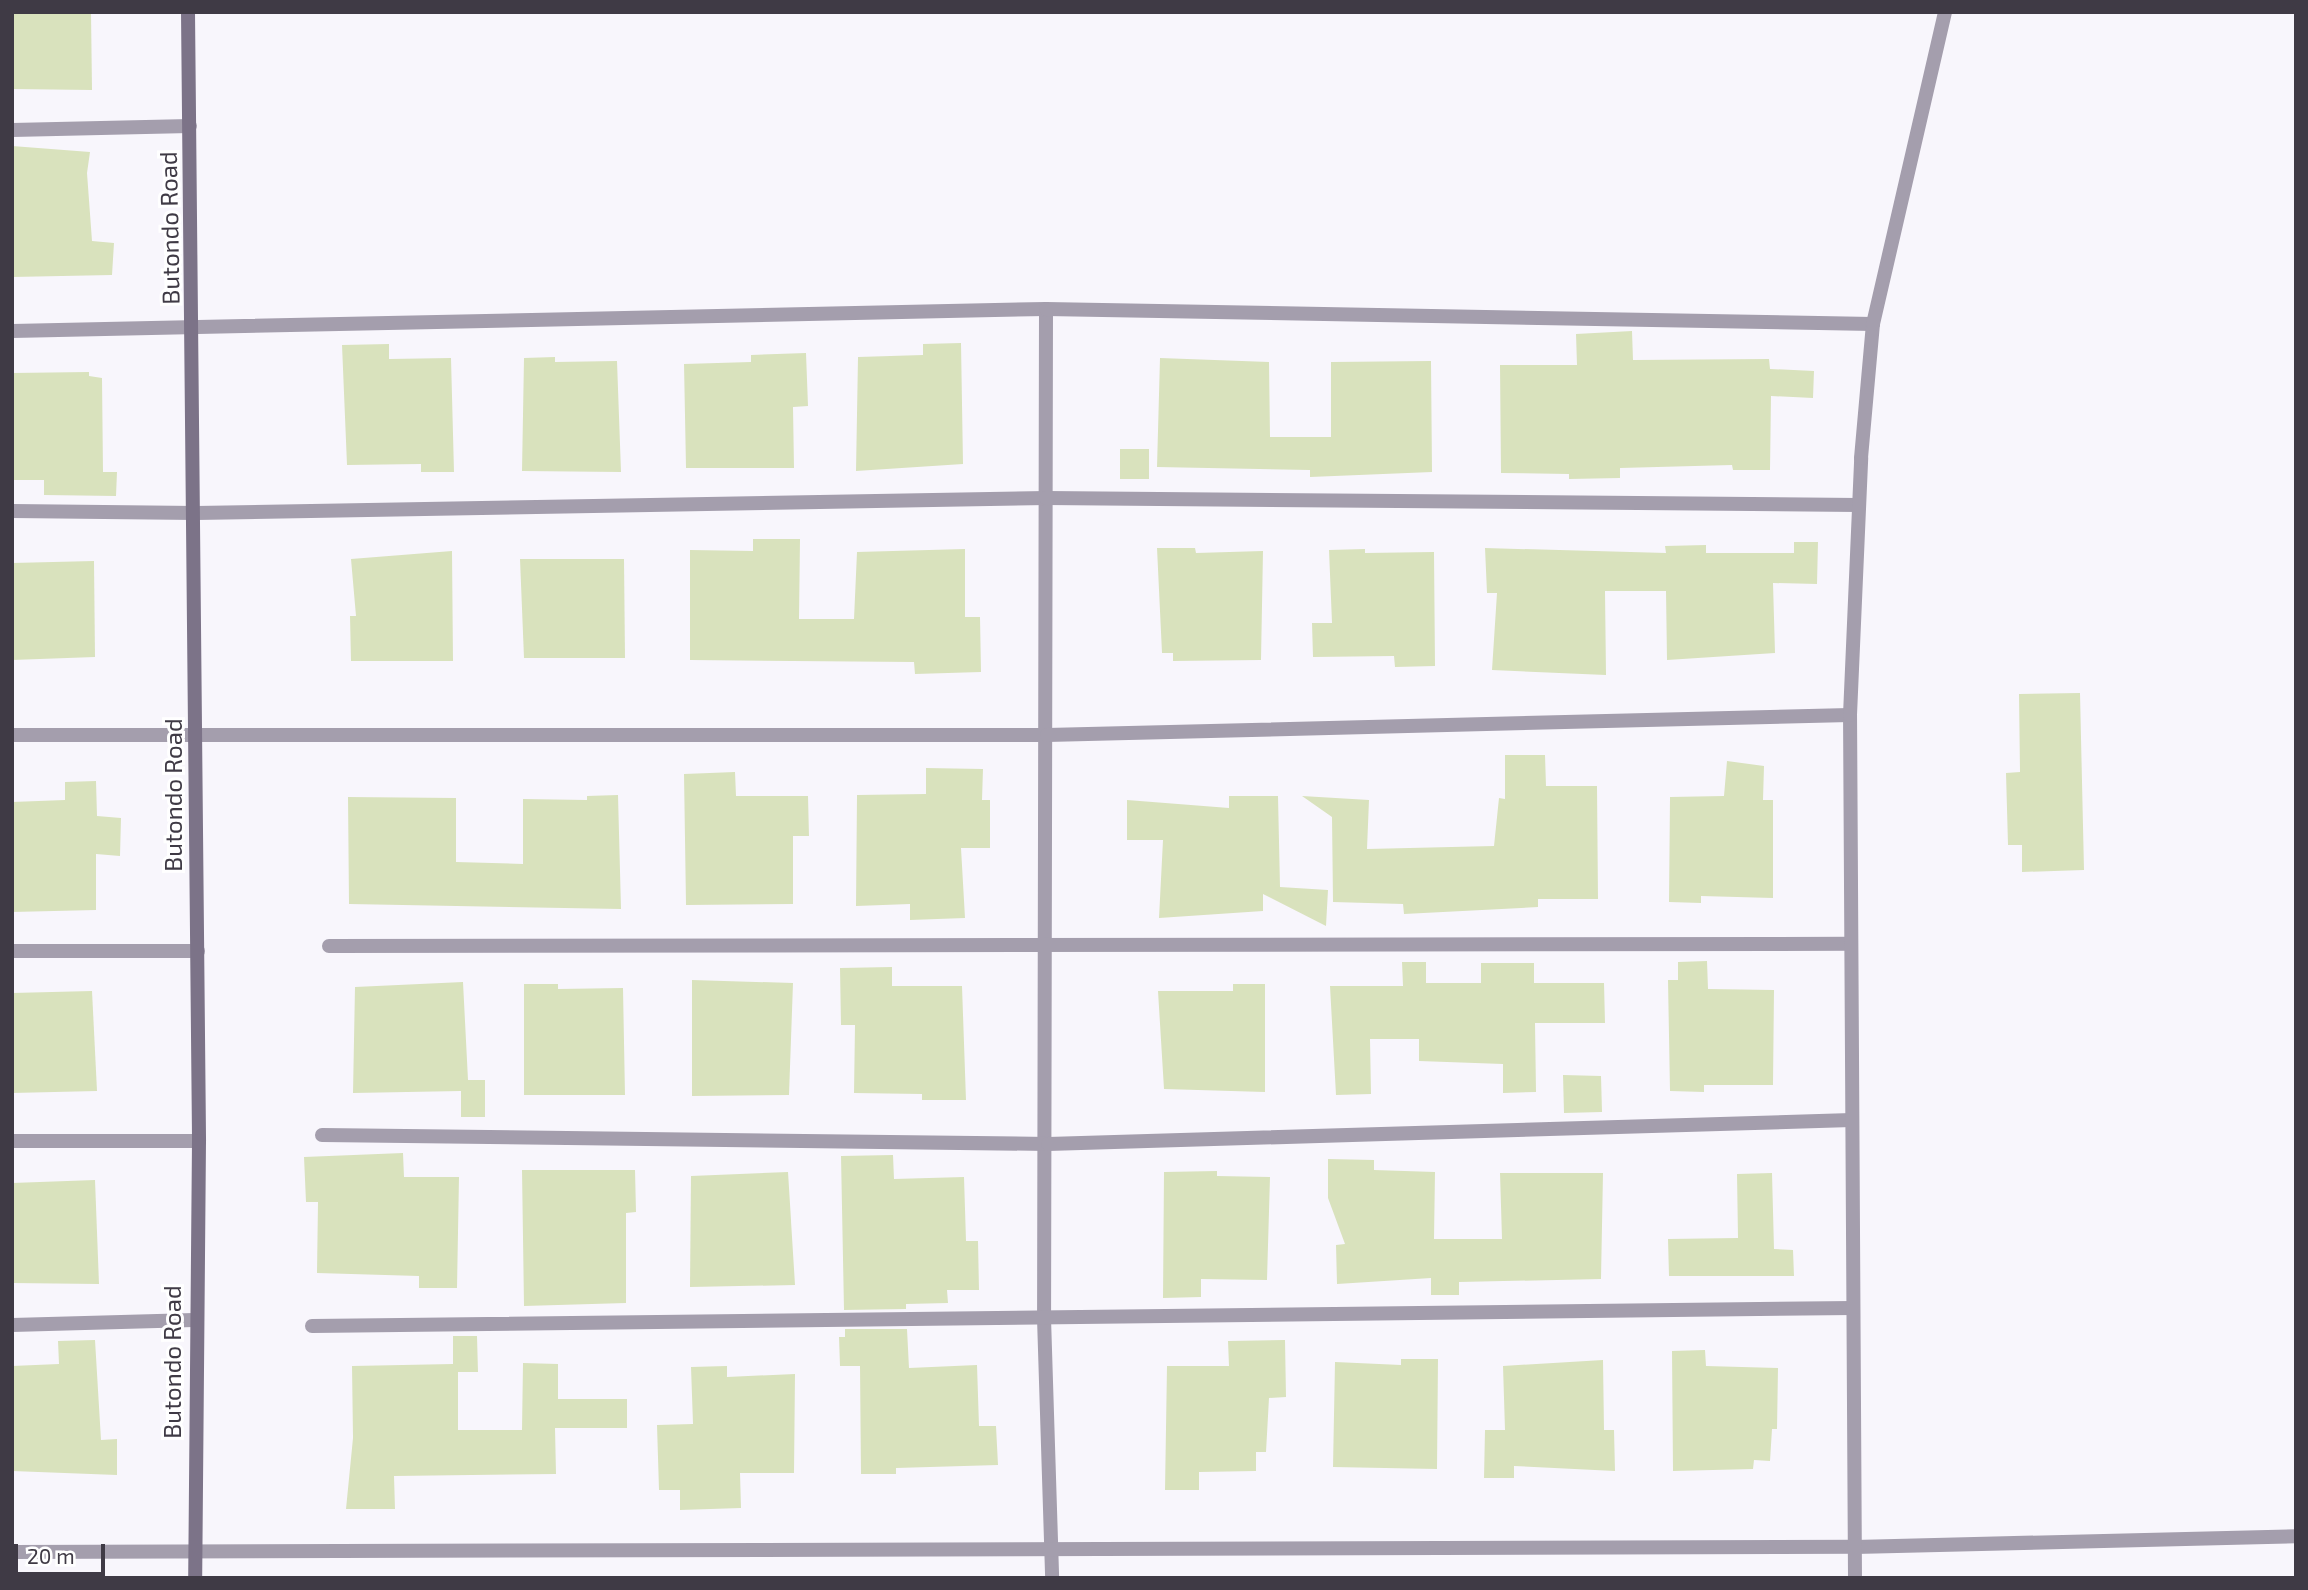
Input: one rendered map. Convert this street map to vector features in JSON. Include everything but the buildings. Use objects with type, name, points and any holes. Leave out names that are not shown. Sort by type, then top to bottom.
[{"type":"street","name":"Butondo Road","points":[[188,12],[196,513],[199,1141],[194,1320],[195,1578]]},
{"type":"street","points":[[1855,1578],[1850,715],[1858,505],[1873,324],[1945,12]]},
{"type":"street","points":[[12,130],[190,126]]},
{"type":"street","points":[[12,331],[1046,309],[1873,324]]},
{"type":"street","points":[[1046,309],[1048,1144],[1044,1318],[1052,1578]]},
{"type":"street","points":[[12,511],[196,513],[1046,498],[1858,505]]},
{"type":"street","points":[[12,735],[1047,735],[1850,715]]},
{"type":"street","points":[[329,946],[1852,944]]},
{"type":"street","points":[[12,951],[198,951]]},
{"type":"street","points":[[322,1135],[1048,1144],[1852,1120]]},
{"type":"street","points":[[12,1141],[199,1141]]},
{"type":"street","points":[[313,1326],[1853,1308]]},
{"type":"street","points":[[12,1325],[194,1320]]},
{"type":"street","points":[[12,1552],[1052,1547],[1854,1547],[2296,1536]]}]
